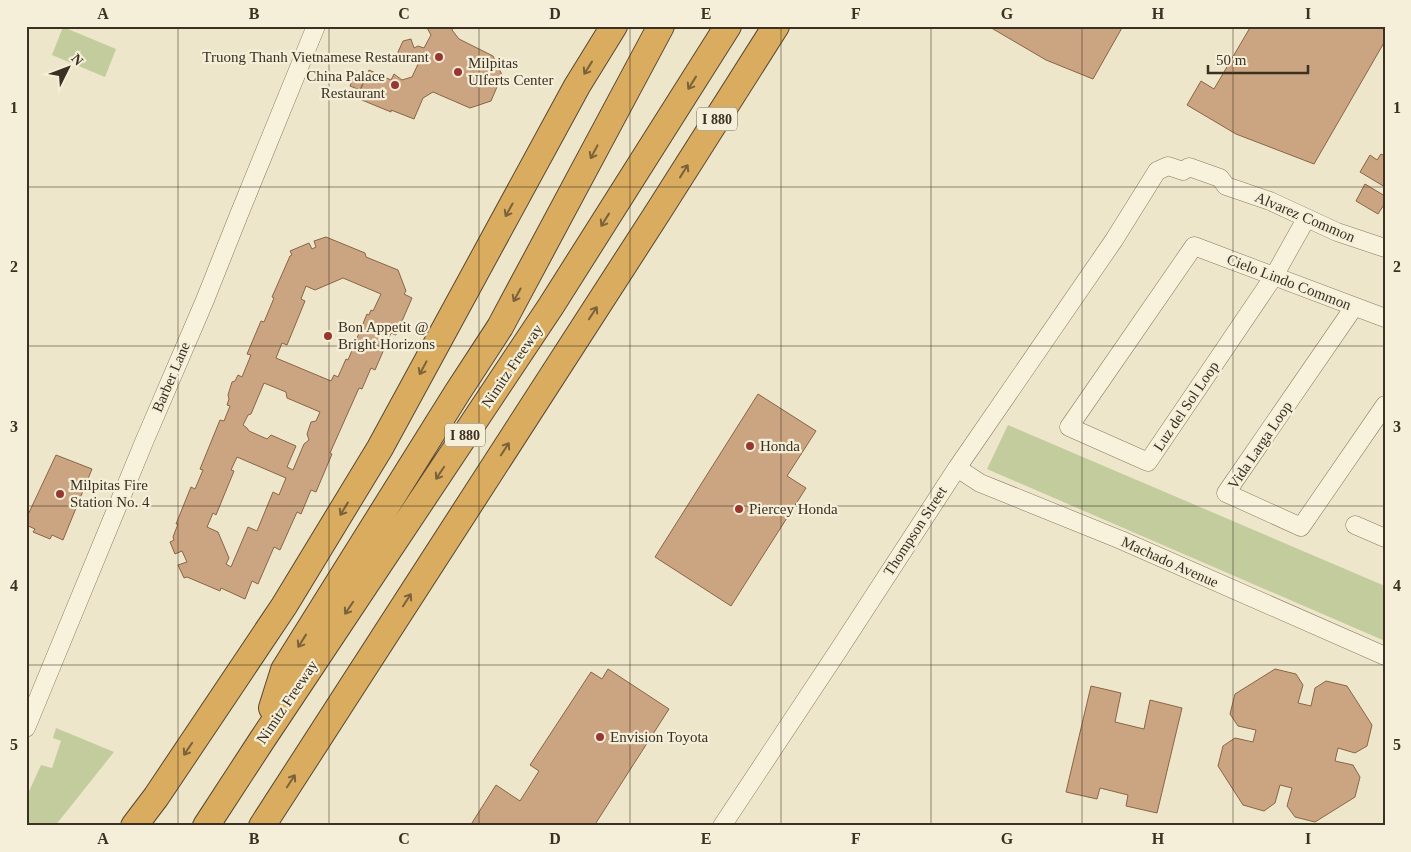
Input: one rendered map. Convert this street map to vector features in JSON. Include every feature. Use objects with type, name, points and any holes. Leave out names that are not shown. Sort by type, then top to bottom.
[{"type":"highway","points":[[134,826],[156,797],[284,606],[331,531],[380,448],[577,86],[614,26]]},
{"type":"highway","points":[[262,740],[284,670],[500,327],[661,26]]},
{"type":"highway","name":"Nimitz Freeway","points":[[206,826],[551,306],[728,26]]},
{"type":"highway","name":"I 880","points":[[263,825],[776,26]]},
{"type":"street","name":"Barber Lane","points":[[26,728],[147,434],[205,300],[316,26]]},
{"type":"street","name":"Alvarez Common","points":[[1169,169],[1220,190],[1226,186],[1270,201],[1337,232],[1385,248]]},
{"type":"street","name":"Thompson Street","points":[[722,826],[957,468],[1114,240],[1169,169]]},
{"type":"street","name":"Luz del Sol Loop","points":[[1194,246],[1069,427],[1148,462],[1274,276],[1306,219]]},
{"type":"street","name":"Cielo Lindo Common","points":[[1194,246],[1385,318]]},
{"type":"street","name":"Vida Larga Loop","points":[[1354,307],[1226,493],[1301,528],[1385,405]]},
{"type":"street","name":"Machado Avenue","points":[[957,468],[980,483],[1121,540],[1385,656]]},
{"type":"street","points":[[1355,525],[1385,538]]},
{"type":"green space","points":[[63,27],[116,49],[105,77],[52,55]]},
{"type":"green space","points":[[1008,425],[1385,586],[1385,641],[987,469]]},
{"type":"green space","points":[[56,728],[114,752],[55,826],[26,826],[26,798],[41,765],[52,768],[61,741],[53,738]]},
{"type":"building","name":"Milpitas Ulferts Center","points":[[426,26],[454,26],[452,30],[459,39],[493,56],[502,75],[491,101],[470,108],[433,92],[423,98],[414,119],[357,98],[369,70],[391,80],[394,74],[402,80],[412,77],[419,62],[412,59],[409,55],[401,58],[398,52],[403,41],[411,39],[414,48],[418,46],[424,48],[431,35]]},
{"type":"building","points":[[988,26],[1123,26],[1093,79],[1046,60]]},
{"type":"building","points":[[1251,26],[1385,26],[1385,41],[1314,164],[1236,134],[1187,105],[1201,81],[1214,89]]},
{"type":"building","points":[[355,74],[365,78],[360,90],[350,86]]},
{"type":"building","points":[[1381,154],[1385,156],[1385,187],[1360,172],[1370,155],[1377,160]]},
{"type":"building","points":[[1365,184],[1385,196],[1385,203],[1378,214],[1356,201]]},
{"type":"building","points":[[326,237],[365,253],[366,257],[398,270],[406,291],[404,294],[412,298],[396,335],[391,333],[375,370],[371,368],[362,389],[359,388],[330,453],[332,454],[316,492],[311,490],[301,514],[297,512],[280,550],[274,547],[258,584],[252,581],[245,599],[221,588],[220,591],[187,577],[184,578],[178,565],[187,562],[182,551],[175,554],[170,542],[174,540],[173,537],[178,524],[176,524],[191,487],[195,489],[203,470],[200,469],[220,420],[224,421],[230,406],[227,405],[232,382],[235,381],[238,375],[242,377],[251,355],[247,354],[261,321],[264,322],[274,298],[272,297],[292,255],[290,251],[309,243],[312,249],[316,247],[314,241]],"holes":[[[343,278],[381,294],[373,311],[371,310],[369,315],[367,314],[348,360],[346,359],[338,377],[334,375],[331,381],[276,358],[282,343],[287,345],[305,301],[301,299],[306,286],[315,290]],[[264,383],[286,392],[287,398],[320,412],[316,421],[311,422],[307,434],[309,440],[304,444],[293,470],[287,467],[296,446],[271,435],[267,439],[249,431],[243,425],[248,415],[251,414]],[[237,457],[286,478],[279,495],[273,492],[257,531],[248,527],[231,567],[226,564],[229,558],[218,532],[207,527],[213,513],[216,515],[234,471],[231,470]]]},
{"type":"building","name":"Piercey Honda","points":[[758,394],[816,431],[787,476],[806,488],[731,606],[655,557]]},
{"type":"building","name":"Milpitas Fire Station No. 4","points":[[56,455],[92,469],[63,540],[52,535],[50,539],[33,532],[35,529],[26,525],[26,519]]},
{"type":"building","name":"Envision Toyota","points":[[608,669],[669,709],[594,826],[470,826],[496,785],[520,801],[539,771],[530,765],[591,672],[602,679]]},
{"type":"building","points":[[1275,669],[1296,674],[1303,685],[1298,703],[1311,706],[1315,688],[1326,681],[1347,686],[1372,725],[1367,746],[1355,753],[1338,748],[1335,761],[1353,765],[1360,777],[1355,797],[1315,822],[1295,817],[1287,806],[1292,788],[1280,785],[1275,803],[1264,811],[1243,805],[1218,766],[1223,746],[1235,738],[1253,742],[1256,730],[1238,726],[1230,714],[1235,694]]},
{"type":"building","points":[[1091,686],[1121,693],[1115,722],[1144,729],[1150,700],[1182,708],[1157,813],[1126,806],[1128,795],[1100,788],[1097,799],[1066,792]]},
{"type":"place","name":"Truong Thanh Vietnamese Restaurant","points":[[439,57]]},
{"type":"place","name":"Milpitas Ulferts Center","points":[[458,72]]},
{"type":"place","name":"China Palace Restaurant","points":[[395,85]]},
{"type":"place","name":"Bon Appetit @ Bright Horizons","points":[[328,336]]},
{"type":"place","name":"Honda","points":[[750,446]]},
{"type":"place","name":"Milpitas Fire Station No. 4","points":[[60,494]]},
{"type":"place","name":"Piercey Honda","points":[[739,509]]},
{"type":"place","name":"Envision Toyota","points":[[600,737]]}]
